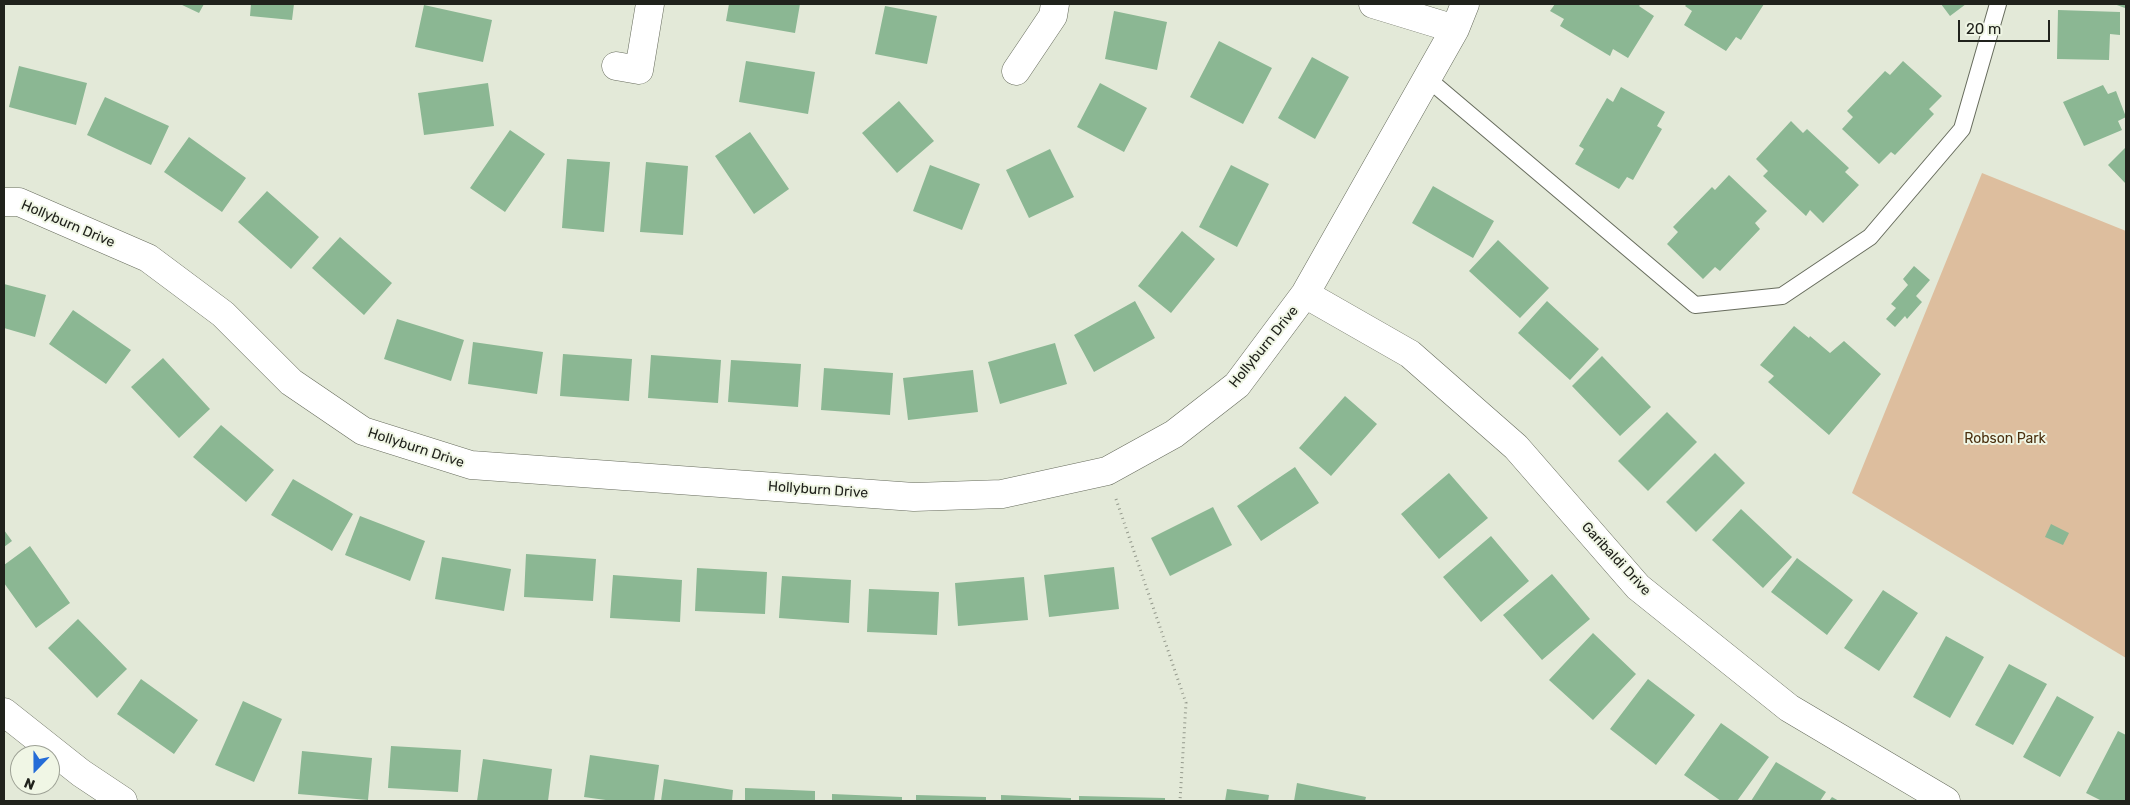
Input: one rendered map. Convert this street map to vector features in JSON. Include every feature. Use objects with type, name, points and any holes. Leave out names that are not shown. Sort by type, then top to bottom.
[{"type":"street","points":[[616,66],[639,70],[650,4]]},
{"type":"street","points":[[1016,71],[1053,16],[1055,4]]},
{"type":"street","points":[[1373,4],[1455,30]]},
{"type":"street","name":"Hollyburn Drive","points":[[4,202],[19,202],[148,258],[223,314],[291,382],[362,431],[471,466],[894,496],[1002,494],[1107,471],[1174,434],[1237,384],[1306,294],[1455,30],[1465,4]]},
{"type":"street","name":"Garibaldi Drive","points":[[1306,294],[1410,354],[1516,447],[1638,587],[1781,702],[1946,801]]},
{"type":"street","points":[[4,712],[81,773],[123,801]]},
{"type":"lane","points":[[1428,79],[1695,305],[1782,296],[1870,237],[1962,129],[1998,4]]},
{"type":"path","points":[[1115,494],[1186,703],[1180,801]]},
{"type":"green space","name":"Robson Park","points":[[1982,173],[2126,231],[2126,658],[1852,493]]},
{"type":"building","points":[[180,4],[204,4],[199,13]]},
{"type":"building","points":[[251,4],[294,4],[292,20],[250,16]]},
{"type":"building","points":[[729,4],[800,4],[795,33],[726,21]]},
{"type":"building","points":[[1555,4],[1641,4],[1639,6],[1654,16],[1628,58],[1613,49],[1610,56],[1560,26],[1564,19],[1550,11]]},
{"type":"building","points":[[1687,4],[1764,4],[1741,40],[1736,37],[1726,51],[1684,25],[1692,11],[1685,6]]},
{"type":"building","points":[[1941,4],[1966,4],[1950,16]]},
{"type":"building","points":[[2114,4],[2126,4],[2125,8]]},
{"type":"building","points":[[424,5],[492,20],[483,62],[415,47]]},
{"type":"building","points":[[885,6],[937,16],[927,64],[875,54]]},
{"type":"building","points":[[2058,10],[2120,12],[2120,35],[2110,34],[2109,60],[2057,59]]},
{"type":"building","points":[[1114,11],[1167,22],[1157,70],[1105,59]]},
{"type":"building","points":[[1219,41],[1272,68],[1243,124],[1190,97]]},
{"type":"building","points":[[1312,57],[1349,77],[1315,139],[1278,118]]},
{"type":"building","points":[[746,61],[815,72],[808,114],[739,102]]},
{"type":"building","points":[[1903,61],[1942,96],[1929,109],[1934,114],[1895,155],[1891,152],[1879,164],[1842,129],[1853,117],[1847,111],[1885,71],[1890,75]]},
{"type":"building","points":[[19,66],[87,83],[76,125],[9,107]]},
{"type":"building","points":[[488,83],[494,126],[424,135],[418,93]]},
{"type":"building","points":[[1100,83],[1147,108],[1124,152],[1077,127]]},
{"type":"building","points":[[2103,85],[2108,94],[2116,91],[2126,117],[2118,121],[2122,130],[2084,146],[2063,102]]},
{"type":"building","points":[[1621,87],[1665,112],[1657,126],[1662,129],[1633,180],[1627,177],[1619,189],[1575,164],[1584,149],[1579,146],[1607,98],[1613,102]]},
{"type":"building","points":[[105,97],[169,126],[151,165],[87,135]]},
{"type":"building","points":[[899,101],[934,141],[897,173],[862,133]]},
{"type":"building","points":[[1791,121],[1803,133],[1807,129],[1849,168],[1845,172],[1859,185],[1823,223],[1810,210],[1806,216],[1763,176],[1768,171],[1756,159]]},
{"type":"building","points":[[510,130],[545,154],[505,212],[470,188]]},
{"type":"building","points":[[750,132],[789,189],[754,214],[715,156]]},
{"type":"building","points":[[189,137],[246,178],[222,212],[164,172]]},
{"type":"building","points":[[2126,147],[2126,184],[2108,165]]},
{"type":"building","points":[[1050,149],[1074,197],[1029,218],[1006,170]]},
{"type":"building","points":[[567,159],[610,162],[604,232],[562,228]]},
{"type":"building","points":[[646,162],[688,166],[683,235],[640,232]]},
{"type":"building","points":[[930,165],[980,184],[962,230],[913,211]]},
{"type":"building","points":[[1231,165],[1269,184],[1237,247],[1199,227]]},
{"type":"building","points":[[1729,175],[1767,211],[1755,223],[1760,229],[1720,271],[1715,267],[1703,279],[1667,244],[1678,232],[1673,227],[1712,187],[1715,190]]},
{"type":"building","points":[[1433,186],[1494,221],[1473,258],[1412,223]]},
{"type":"building","points":[[267,191],[319,237],[291,269],[238,222]]},
{"type":"building","points":[[1182,231],[1215,259],[1171,313],[1138,286]]},
{"type":"building","points":[[340,237],[392,283],[364,315],[312,268]]},
{"type":"building","points":[[1498,240],[1549,288],[1520,318],[1469,271]]},
{"type":"building","points":[[1914,266],[1930,280],[1916,296],[1922,302],[1907,319],[1905,316],[1895,327],[1886,319],[1896,308],[1891,304],[1908,285],[1903,279]]},
{"type":"building","points":[[4,284],[46,295],[35,337],[4,328]]},
{"type":"building","points":[[1135,301],[1155,338],[1094,372],[1074,335]]},
{"type":"building","points":[[1547,301],[1599,349],[1570,380],[1518,333]]},
{"type":"building","points":[[73,310],[131,350],[106,384],[49,344]]},
{"type":"building","points":[[397,319],[464,340],[451,381],[384,359]]},
{"type":"building","points":[[1794,326],[1809,338],[1810,336],[1830,353],[1844,341],[1881,374],[1829,435],[1768,382],[1774,376],[1760,365]]},
{"type":"building","points":[[473,342],[543,352],[537,394],[468,384]]},
{"type":"building","points":[[1055,343],[1067,384],[1000,404],[988,362]]},
{"type":"building","points":[[563,354],[632,359],[629,401],[560,396]]},
{"type":"building","points":[[651,355],[721,360],[718,403],[648,398]]},
{"type":"building","points":[[1602,356],[1651,407],[1620,436],[1572,386]]},
{"type":"building","points":[[163,358],[210,409],[179,438],[131,387]]},
{"type":"building","points":[[731,360],[801,364],[798,407],[728,402]]},
{"type":"building","points":[[824,368],[893,373],[890,415],[821,410]]},
{"type":"building","points":[[973,370],[978,412],[908,420],[903,378]]},
{"type":"building","points":[[1345,396],[1377,424],[1331,476],[1299,448]]},
{"type":"building","points":[[1667,412],[1697,442],[1648,491],[1618,461]]},
{"type":"building","points":[[221,425],[274,470],[246,502],[193,457]]},
{"type":"building","points":[[1715,453],[1745,483],[1696,532],[1666,502]]},
{"type":"building","points":[[1295,467],[1319,503],[1261,541],[1237,506]]},
{"type":"building","points":[[1449,473],[1488,518],[1439,559],[1401,514]]},
{"type":"building","points":[[293,479],[353,514],[332,551],[271,515]]},
{"type":"building","points":[[1213,507],[1232,545],[1170,576],[1151,538]]},
{"type":"building","points":[[1741,509],[1792,557],[1763,588],[1712,540]]},
{"type":"building","points":[[360,516],[425,541],[410,581],[345,555]]},
{"type":"building","points":[[2051,524],[2069,533],[2063,545],[2045,537]]},
{"type":"building","points":[[4,530],[12,541],[4,547]]},
{"type":"building","points":[[1491,536],[1529,581],[1481,622],[1443,577]]},
{"type":"building","points":[[30,546],[70,603],[36,628],[4,583],[4,565]]},
{"type":"building","points":[[526,554],[596,559],[593,601],[524,597]]},
{"type":"building","points":[[442,557],[511,569],[504,611],[435,599]]},
{"type":"building","points":[[1797,558],[1853,600],[1827,635],[1771,592]]},
{"type":"building","points":[[1114,567],[1119,609],[1049,617],[1044,575]]},
{"type":"building","points":[[697,568],[767,572],[765,614],[695,611]]},
{"type":"building","points":[[1552,574],[1590,619],[1542,660],[1503,615]]},
{"type":"building","points":[[613,575],[682,580],[680,622],[610,618]]},
{"type":"building","points":[[782,576],[851,580],[849,623],[779,618]]},
{"type":"building","points":[[1024,577],[1028,620],[958,626],[955,583]]},
{"type":"building","points":[[869,589],[939,592],[937,635],[867,632]]},
{"type":"building","points":[[1883,590],[1918,613],[1879,671],[1844,648]]},
{"type":"building","points":[[78,619],[127,669],[97,698],[48,648]]},
{"type":"building","points":[[1593,633],[1636,674],[1593,720],[1549,680]]},
{"type":"building","points":[[1946,636],[1984,657],[1950,718],[1913,697]]},
{"type":"building","points":[[2009,664],[2047,684],[2013,745],[1975,725]]},
{"type":"building","points":[[141,679],[198,720],[174,754],[117,714]]},
{"type":"building","points":[[1648,679],[1695,715],[1656,765],[1610,729]]},
{"type":"building","points":[[2057,696],[2094,717],[2060,777],[2023,757]]},
{"type":"building","points":[[243,701],[282,719],[254,782],[215,765]]},
{"type":"building","points":[[1721,723],[1769,757],[1737,801],[1721,801],[1684,775]]},
{"type":"building","points":[[2118,731],[2126,735],[2126,801],[2102,801],[2086,793]]},
{"type":"building","points":[[391,746],[461,750],[458,792],[388,788]]},
{"type":"building","points":[[302,751],[372,758],[368,800],[298,794]]},
{"type":"building","points":[[590,755],[659,765],[654,801],[613,801],[584,797]]},
{"type":"building","points":[[483,759],[552,769],[548,801],[477,801]]},
{"type":"building","points":[[1776,762],[1826,792],[1820,801],[1751,801]]},
{"type":"building","points":[[664,779],[733,790],[732,801],[661,801]]},
{"type":"building","points":[[1297,783],[1366,797],[1365,801],[1294,801]]},
{"type":"building","points":[[745,788],[815,791],[815,801],[745,801]]},
{"type":"building","points":[[1227,789],[1269,795],[1268,801],[1225,801]]},
{"type":"building","points":[[832,794],[902,797],[902,801],[832,801]]},
{"type":"building","points":[[916,795],[986,797],[986,801],[916,801]]},
{"type":"building","points":[[1001,795],[1071,798],[1071,801],[1001,801]]},
{"type":"building","points":[[1079,796],[1165,798],[1165,801],[1079,801]]},
{"type":"building","points":[[1832,797],[1839,801],[1829,801]]}]
